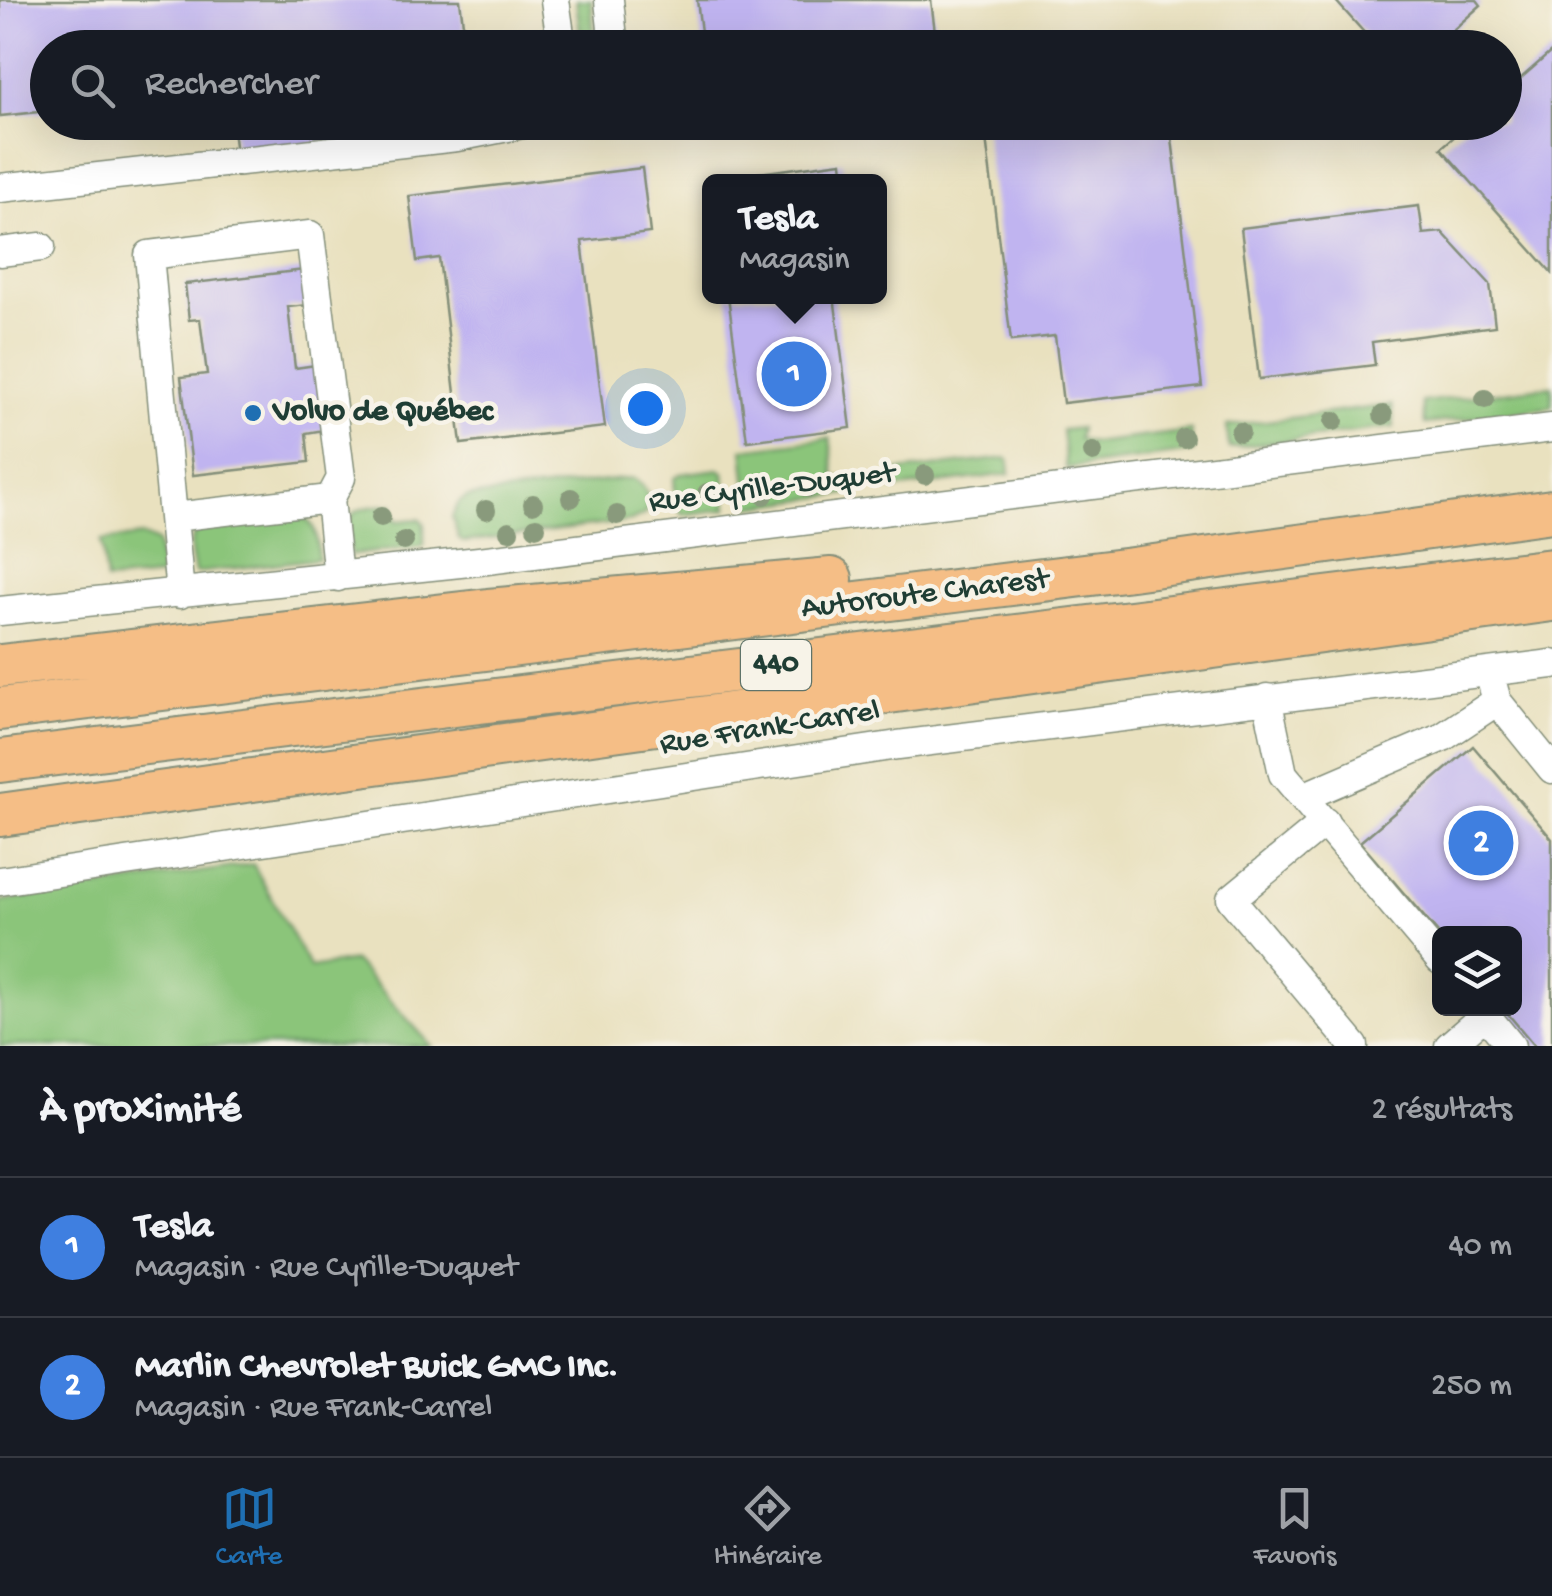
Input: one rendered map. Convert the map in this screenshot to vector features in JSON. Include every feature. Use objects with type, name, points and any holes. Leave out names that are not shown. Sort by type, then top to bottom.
[{"type":"highway","name":"Autoroute Charest","points":[[0,709],[1113,572],[1552,511]]},
{"type":"highway","points":[[0,666],[572,601],[1127,550],[1395,530]]},
{"type":"highway","name":"Autoroute Charest","points":[[0,761],[1552,570]]},
{"type":"highway","points":[[3,814],[1552,600]]},
{"type":"street","points":[[555,0],[559,30]]},
{"type":"street","points":[[609,0],[612,30]]},
{"type":"street","points":[[0,188],[422,140]]},
{"type":"street","points":[[180,594],[149,254],[310,235],[341,478],[330,499],[338,577]]},
{"type":"street","points":[[0,252],[41,247]]},
{"type":"street","name":"Rue Cyrille-Duquet","points":[[0,611],[338,577],[1552,428]]},
{"type":"street","points":[[174,517],[330,499]]},
{"type":"street","name":"Rue Frank-Carrel","points":[[0,882],[898,745],[1552,664]]},
{"type":"street","points":[[1489,672],[1497,701],[1552,768]]},
{"type":"street","points":[[1267,698],[1282,774],[1432,950]]},
{"type":"street","points":[[1303,797],[1443,738],[1497,701]]},
{"type":"street","points":[[1325,822],[1231,899],[1354,1046]]},
{"type":"street","points":[[1449,1046],[1478,1016]]},
{"type":"street","points":[[1485,1016],[1511,1046]]},
{"type":"green space","points":[[576,0],[591,0],[594,30],[580,30]]},
{"type":"green space","points":[[1552,386],[1552,407],[1425,424],[1422,402]]},
{"type":"green space","points":[[1392,405],[1394,427],[1229,448],[1227,426]]},
{"type":"green space","points":[[1080,428],[1078,439],[1092,443],[1191,431],[1193,452],[1066,468],[1062,430]]},
{"type":"green space","points":[[830,438],[835,478],[855,476],[858,492],[749,507],[743,449]]},
{"type":"green space","points":[[1006,458],[1010,474],[892,489],[891,472]]},
{"type":"green space","points":[[719,469],[724,472],[727,509],[682,515],[676,504],[674,479],[680,474]]},
{"type":"green space","points":[[632,478],[641,484],[648,503],[645,514],[631,521],[463,542],[452,517],[459,502],[467,497]]},
{"type":"green space","points":[[393,505],[396,521],[419,519],[424,523],[424,546],[351,555],[349,529],[353,515],[358,510]]},
{"type":"green space","points":[[298,516],[313,527],[318,559],[195,573],[191,543],[201,528]]},
{"type":"green space","points":[[143,536],[157,542],[161,576],[106,581],[101,541]]},
{"type":"green space","points":[[253,864],[310,968],[354,961],[432,1046],[0,1046],[0,901]]},
{"type":"building","points":[[0,0],[460,0],[464,30],[30,30],[30,113],[0,116]]},
{"type":"building","points":[[697,0],[931,0],[935,30],[701,30]]},
{"type":"building","points":[[1335,0],[1477,0],[1481,5],[1453,30],[1362,30]]},
{"type":"building","points":[[1552,51],[1552,273],[1441,148],[1450,140],[1522,140],[1522,77]]},
{"type":"building","points":[[234,140],[338,140],[236,154]]},
{"type":"building","points":[[986,140],[1172,140],[1202,387],[1063,403],[1055,336],[1011,341]]},
{"type":"building","points":[[842,162],[843,174],[751,174]]},
{"type":"building","points":[[642,168],[650,233],[582,241],[605,427],[461,444],[439,258],[417,261],[409,196]]},
{"type":"building","points":[[1419,206],[1423,234],[1442,232],[1490,284],[1495,326],[1372,342],[1375,365],[1259,379],[1241,228]]},
{"type":"building","points":[[305,270],[309,305],[288,307],[295,368],[316,365],[324,430],[306,433],[309,462],[193,475],[181,377],[207,374],[200,319],[189,320],[185,284]]},
{"type":"building","points":[[729,304],[835,304],[851,428],[747,441]]},
{"type":"building","points":[[1473,746],[1552,839],[1552,1046],[1535,1046],[1510,1016],[1522,1016],[1522,926],[1432,926],[1360,842]]},
{"type":"place","name":"Tesla","points":[[794,374]]},
{"type":"place","name":"Volvo de Québec","points":[[253,413]]},
{"type":"place","name":"Marlin Chevrolet Buick GMC Inc.","points":[[1481,843]]}]
